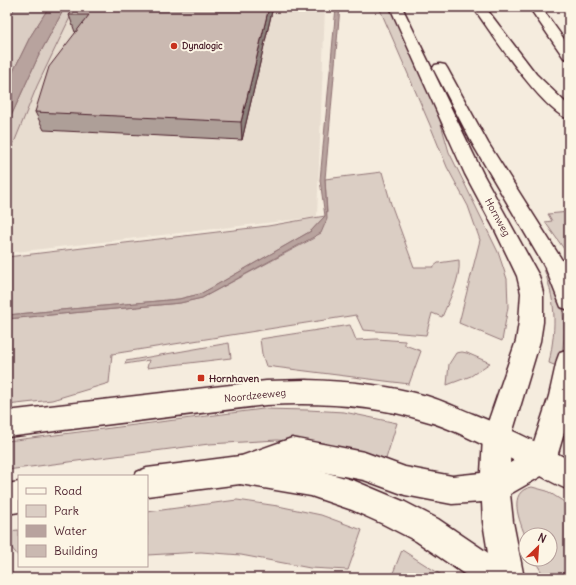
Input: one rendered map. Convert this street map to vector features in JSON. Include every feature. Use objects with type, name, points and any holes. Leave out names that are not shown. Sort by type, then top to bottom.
[{"type":"street","name":"Hornweg","points":[[396,7],[474,174],[528,276],[532,304],[528,341],[497,437]]},
{"type":"street","points":[[408,7],[480,143],[556,268],[569,301]]},
{"type":"street","points":[[479,7],[524,67],[554,102],[569,114]]},
{"type":"street","points":[[536,7],[569,55]]},
{"type":"street","points":[[148,482],[240,470],[292,452],[364,466],[405,481],[452,490],[495,487],[542,460],[566,404],[569,360]]},
{"type":"street","name":"Noordzeeweg","points":[[7,424],[266,393],[312,391],[366,396],[426,408],[497,437],[542,460],[569,476]]},
{"type":"street","points":[[497,437],[495,487],[498,522],[508,578]]},
{"type":"street","points":[[240,470],[311,482],[355,496],[394,513],[427,530],[498,578]]},
{"type":"street","points":[[7,499],[18,497]]},
{"type":"shaded area","points":[[53,7],[325,7],[317,217],[7,253],[7,85]]},
{"type":"green space","points":[[16,7],[49,7],[30,37],[7,84],[7,19]]},
{"type":"green space","points":[[65,7],[75,7],[37,86],[7,160],[7,125],[38,57]]},
{"type":"green space","points":[[379,7],[392,7],[437,110],[449,152],[498,252],[507,279],[508,307],[502,341],[459,323],[480,240],[468,206],[447,167]]},
{"type":"green space","points":[[382,172],[391,204],[414,267],[433,267],[438,263],[459,260],[458,275],[451,297],[442,317],[432,313],[426,335],[363,330],[356,315],[112,354],[109,383],[52,400],[7,405],[7,319],[180,303],[202,298],[314,238],[327,212],[325,179]]},
{"type":"green space","points":[[569,212],[569,227],[567,226],[569,229],[569,256],[545,222],[552,221],[548,214]]},
{"type":"green space","points":[[325,216],[311,231],[200,294],[179,299],[7,315],[7,257],[268,226]]},
{"type":"green space","points":[[542,263],[549,263],[558,291],[563,314],[564,338],[559,367],[549,363],[552,349],[554,313],[547,277]]},
{"type":"green space","points":[[350,325],[356,340],[377,339],[405,341],[405,345],[421,351],[409,384],[266,366],[262,354],[260,339]]},
{"type":"green space","points":[[229,343],[231,358],[147,368],[149,360],[125,364],[126,361]]},
{"type":"green space","points":[[462,352],[490,363],[471,376],[447,385],[449,364],[456,353]]},
{"type":"green space","points":[[263,409],[344,412],[397,423],[385,462],[317,444],[277,440],[209,444],[7,470],[7,441]]},
{"type":"green space","points":[[532,487],[547,491],[569,505],[569,578],[545,578],[539,567],[558,567],[558,527],[522,527],[518,516],[517,501],[519,494]]},
{"type":"green space","points":[[237,500],[278,506],[321,515],[362,530],[348,570],[310,568],[241,555],[201,552],[148,555],[148,512]]},
{"type":"green space","points":[[18,530],[18,556],[7,542],[7,531]]},
{"type":"green space","points":[[402,550],[446,578],[396,578],[393,573]]},
{"type":"water","points":[[49,7],[65,7],[38,57],[7,125],[7,84],[30,37]]},
{"type":"water","points":[[336,7],[340,7],[325,179],[327,219],[321,233],[202,298],[180,303],[7,319],[7,315],[179,299],[200,294],[311,231],[325,216],[320,180]]},
{"type":"building","name":"Dynalogic","points":[[76,7],[269,7],[241,122],[35,112],[49,67],[89,15],[69,15]]},
{"type":"place","name":"Dynalogic","points":[[174,46]]},
{"type":"place","name":"Hornhaven","points":[[201,378]]}]
